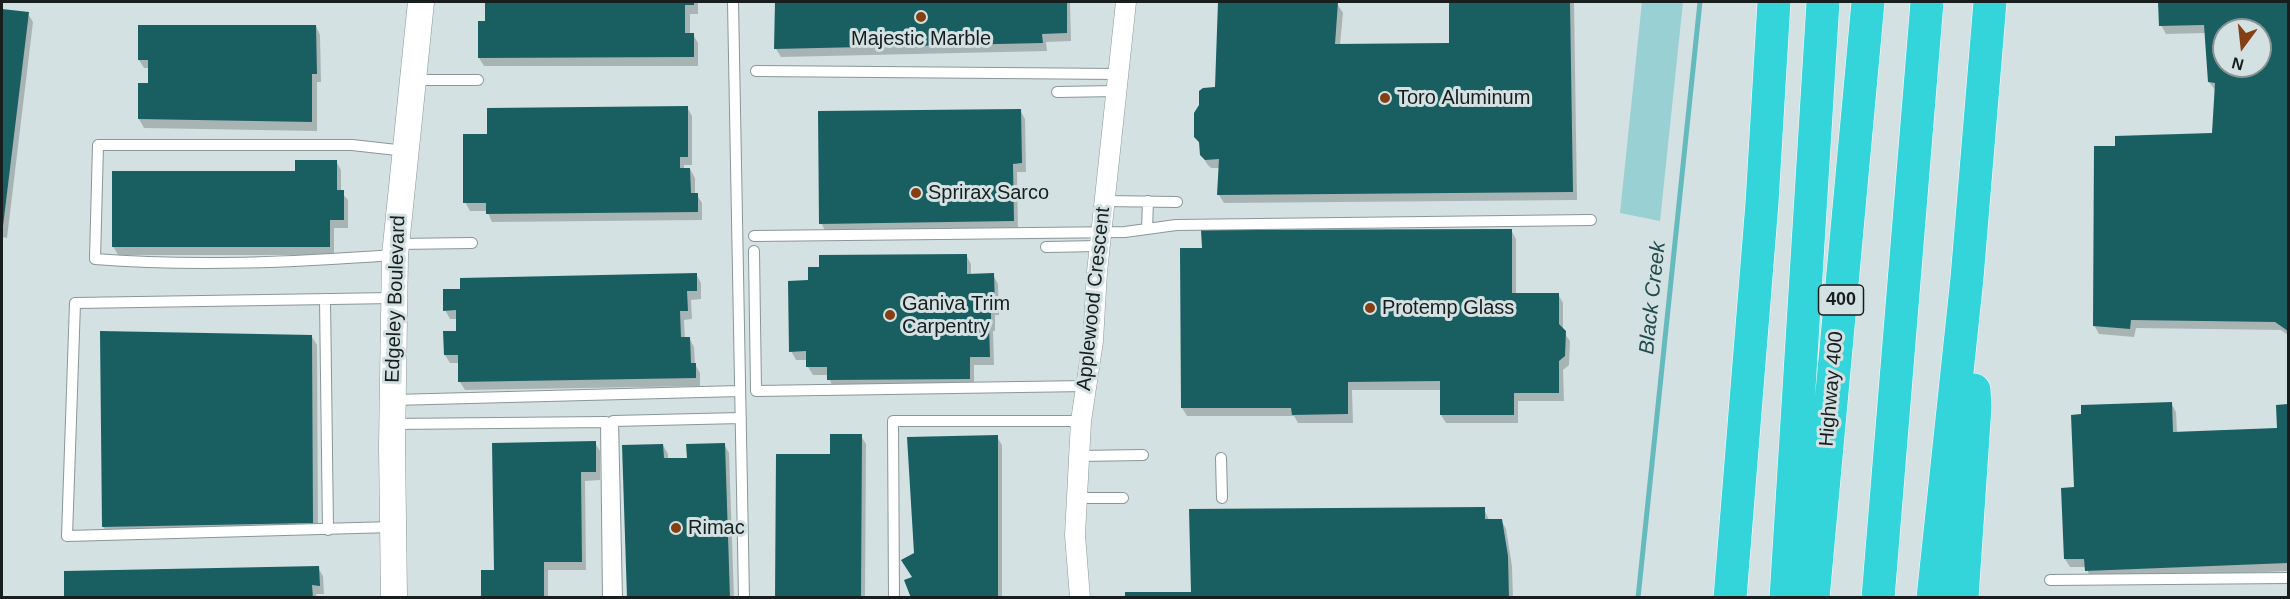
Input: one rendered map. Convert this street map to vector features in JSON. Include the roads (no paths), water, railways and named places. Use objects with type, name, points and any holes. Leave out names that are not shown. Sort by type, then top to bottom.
[{"type":"highway","points":[[1730,597],[1762,203],[1774,2]]},
{"type":"highway","points":[[1786,597],[1823,2]]},
{"type":"highway","name":"Highway 400","points":[[1813,597],[1868,2]]},
{"type":"highway","points":[[1878,597],[1927,2]]},
{"type":"highway","points":[[1933,597],[1967,278],[1990,2]]},
{"type":"highway","points":[[1962,597],[1975,407],[1967,278]]},
{"type":"street","name":"Edgeley Boulevard","points":[[394,597],[395,250],[421,2]]},
{"type":"street","name":"Applewood Crescent","points":[[1080,597],[1075,535],[1081,421],[1093,341],[1100,239],[1126,2]]},
{"type":"lane","points":[[733,2],[744,597]]},
{"type":"lane","points":[[756,71],[1118,83]]},
{"type":"lane","points":[[414,80],[478,80]]},
{"type":"lane","points":[[1057,92],[1118,83]]},
{"type":"lane","points":[[406,151],[352,145],[98,145],[95,259],[147,263],[326,261],[395,250],[472,243]]},
{"type":"lane","points":[[1104,201],[1177,202]]},
{"type":"lane","points":[[1147,229],[1148,201]]},
{"type":"lane","points":[[1046,247],[1176,225],[1591,220]]},
{"type":"lane","points":[[754,236],[1100,239]]},
{"type":"lane","points":[[754,251],[756,391],[1086,386]]},
{"type":"lane","points":[[393,527],[67,536],[75,303],[394,298]]},
{"type":"lane","points":[[325,299],[328,530]]},
{"type":"lane","points":[[393,412],[740,392]]},
{"type":"lane","points":[[393,412],[606,422],[608,597]]},
{"type":"lane","points":[[617,597],[613,421],[741,418]]},
{"type":"lane","points":[[894,597],[893,421],[1081,421]]},
{"type":"lane","points":[[1079,456],[1143,456]]},
{"type":"lane","points":[[1221,458],[1222,498]]},
{"type":"lane","points":[[1077,498],[1123,498]]},
{"type":"lane","points":[[2050,580],[2289,578]]},
{"type":"waterway","name":"Black Creek","points":[[1638,598],[1700,2]]},
{"type":"place","name":"Majestic Marble","points":[[921,17]]},
{"type":"place","name":"Toro Aluminum","points":[[1385,98]]},
{"type":"place","name":"Sprirax Sarco","points":[[916,193]]},
{"type":"place","name":"Protemp Glass","points":[[1370,308]]},
{"type":"place","name":"Ganiva Trim Carpentry","points":[[890,315]]},
{"type":"place","name":"Rimac","points":[[676,528]]}]
